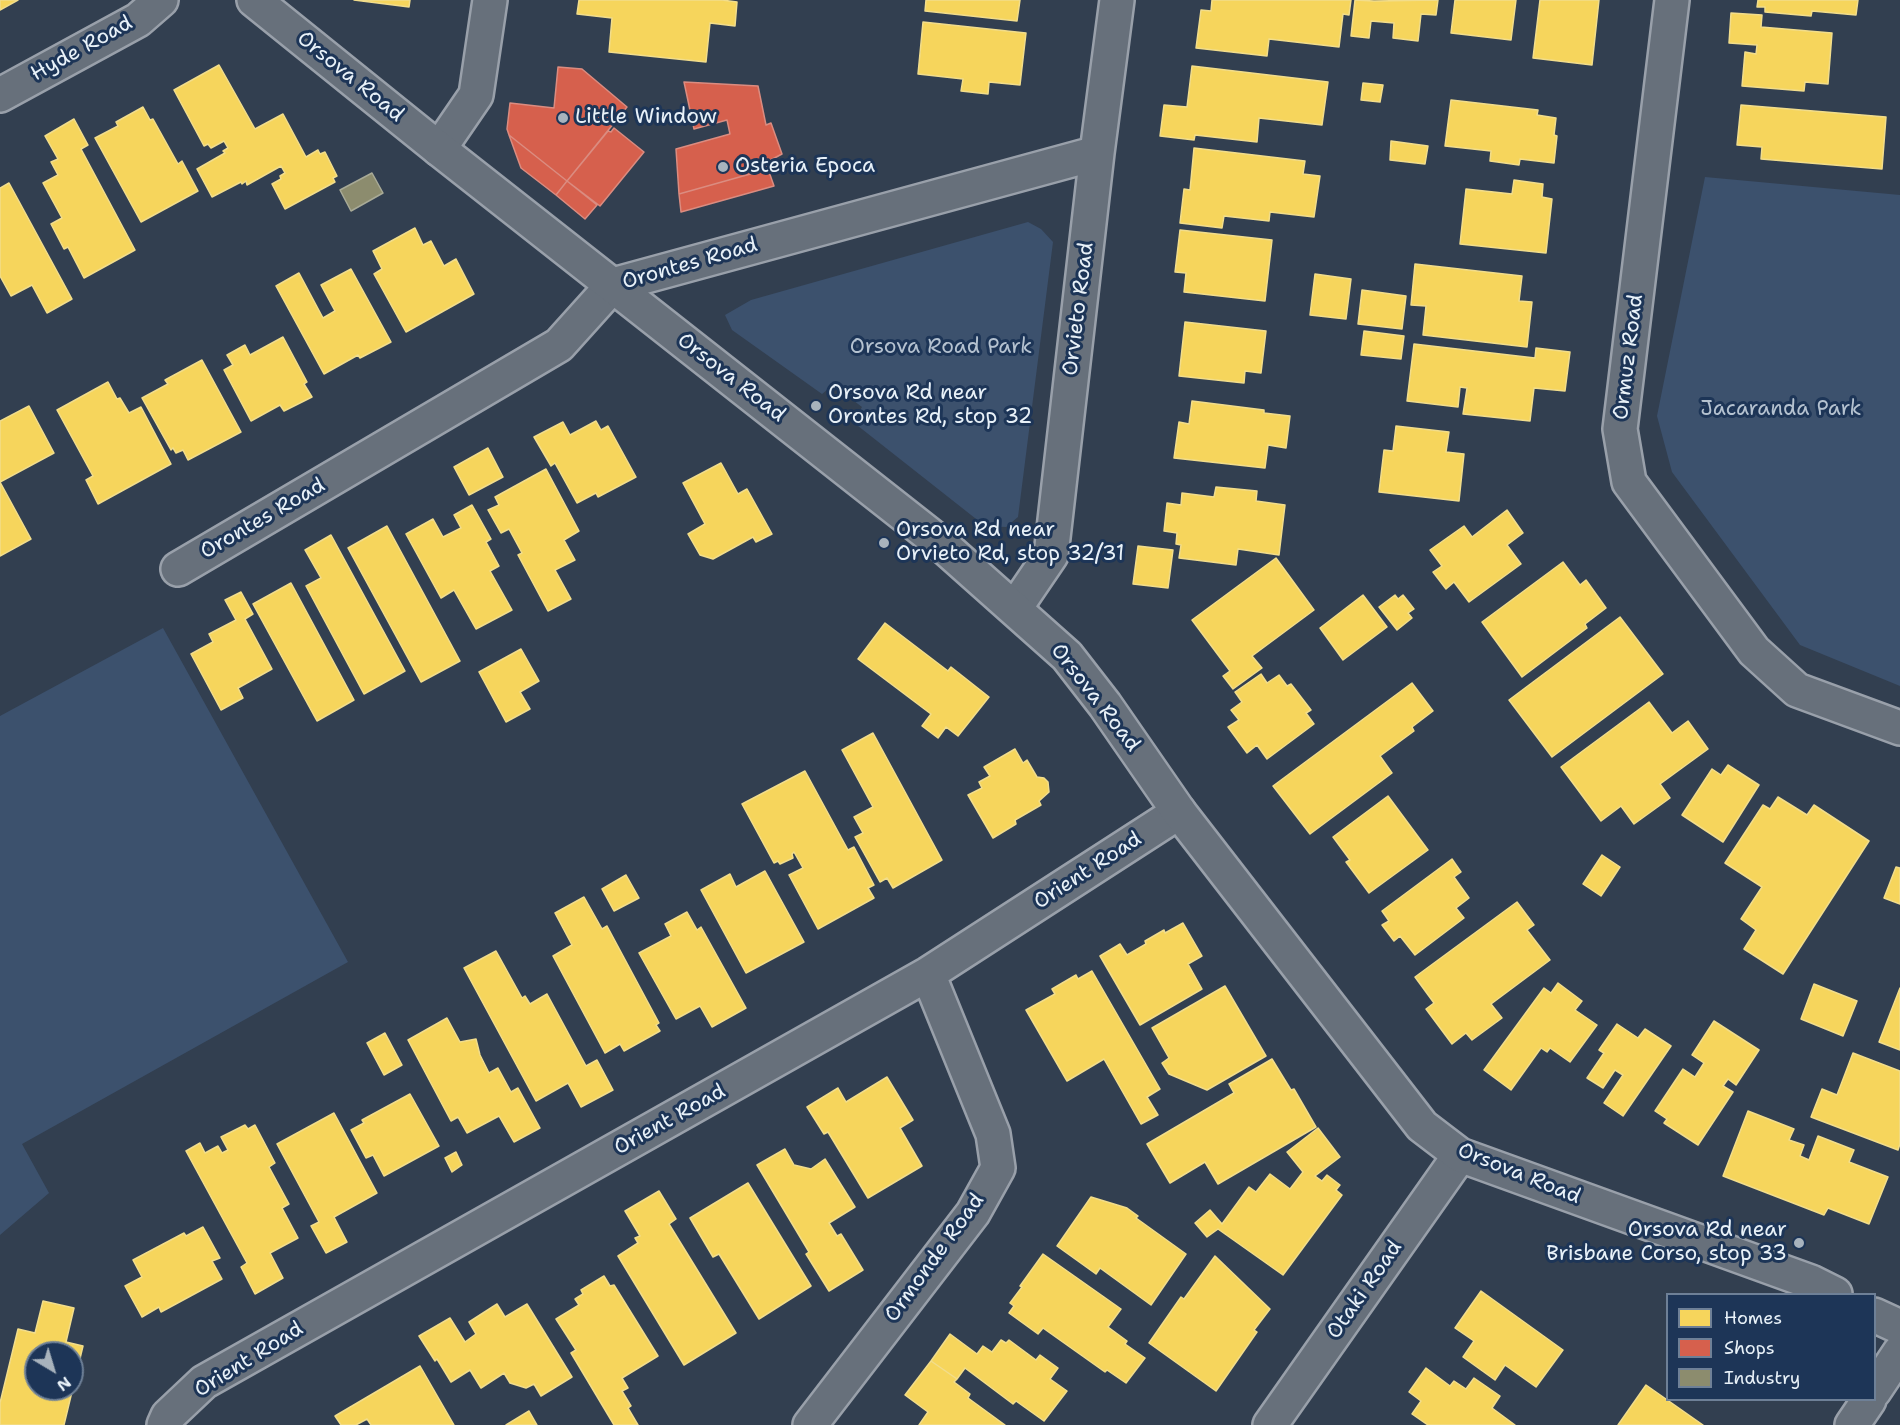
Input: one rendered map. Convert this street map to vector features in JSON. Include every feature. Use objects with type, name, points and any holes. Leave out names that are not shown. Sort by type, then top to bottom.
[{"type":"street","name":"Hyde Road","points":[[0,94],[138,20],[161,0]]},
{"type":"street","name":"Orsova Road","points":[[254,0],[439,149],[940,543],[1067,656],[1105,705],[1179,812],[1422,1126],[1460,1155],[1811,1282],[1833,1293]]},
{"type":"street","points":[[439,149],[476,95],[489,0]]},
{"type":"street","name":"Orvieto Road","points":[[1015,608],[1050,555],[1117,0]]},
{"type":"street","name":"Ormuz Road","points":[[1672,0],[1620,429],[1629,482],[1754,651],[1797,690],[1900,728]]},
{"type":"street","name":"Orontes Road","points":[[178,569],[559,345],[613,285],[1097,153]]},
{"type":"street","name":"Orient Road","points":[[164,1425],[168,1416],[204,1382],[928,974],[1179,812]]},
{"type":"street","name":"Ormonde Road","points":[[810,1425],[973,1213],[998,1168],[993,1134],[928,974]]},
{"type":"street","name":"Otaki Road","points":[[1270,1425],[1460,1155]]},
{"type":"street","points":[[1876,1315],[1900,1327]]},
{"type":"street","points":[[1876,1389],[1900,1352]]},
{"type":"street","points":[[1852,1425],[1868,1401]]},
{"type":"green space","name":"Jacaranda Park","points":[[1705,177],[1900,195],[1900,686],[1800,645],[1672,472],[1657,416]]},
{"type":"green space","name":"Orsova Road Park","points":[[1028,222],[1041,229],[1053,242],[1018,517],[1006,527],[985,526],[853,422],[862,407],[833,385],[822,394],[732,330],[725,315],[751,300]]},
{"type":"green space","points":[[163,628],[348,962],[22,1144],[49,1193],[0,1235],[0,716]]},
{"type":"building: Homes","points":[[0,0],[18,0],[0,10]]},
{"type":"building: Homes","points":[[354,0],[410,0],[409,7]]},
{"type":"building: Homes","points":[[579,0],[722,0],[737,2],[735,26],[710,23],[706,62],[609,52],[612,18],[577,14]]},
{"type":"building: Homes","points":[[926,0],[1020,0],[1017,21],[925,11]]},
{"type":"building: Homes","points":[[1212,0],[1351,0],[1349,15],[1343,14],[1339,47],[1269,39],[1267,56],[1196,48],[1201,10],[1211,11]]},
{"type":"building: Homes","points":[[1355,0],[1438,0],[1436,15],[1421,14],[1418,41],[1393,38],[1394,23],[1371,21],[1369,38],[1351,36]]},
{"type":"building: Homes","points":[[1455,0],[1516,0],[1511,40],[1451,33]]},
{"type":"building: Homes","points":[[1540,0],[1599,0],[1592,65],[1533,58]]},
{"type":"building: Homes","points":[[1758,0],[1858,0],[1856,15],[1812,11],[1811,16],[1765,12],[1765,7],[1757,7]]},
{"type":"building: Homes","points":[[1731,13],[1762,15],[1761,27],[1832,33],[1828,84],[1805,82],[1804,91],[1742,86],[1745,52],[1756,54],[1757,45],[1729,43]]},
{"type":"building: Homes","points":[[923,22],[1026,33],[1020,85],[989,82],[988,94],[961,91],[963,79],[918,74]]},
{"type":"building: Homes","points":[[219,65],[255,129],[283,114],[306,157],[318,150],[320,154],[325,152],[337,176],[333,178],[335,182],[285,209],[272,184],[281,179],[280,176],[285,173],[281,166],[247,185],[246,181],[242,184],[241,182],[212,197],[197,169],[225,153],[223,151],[228,148],[224,141],[211,148],[208,144],[204,146],[174,90]]},
{"type":"building: Homes","points":[[1192,66],[1328,82],[1322,125],[1259,118],[1257,142],[1195,135],[1194,140],[1160,136],[1164,105],[1187,107]]},
{"type":"building: Homes","points":[[1363,83],[1383,85],[1380,102],[1361,100]]},
{"type":"building: Homes","points":[[1451,100],[1538,110],[1537,115],[1556,118],[1554,163],[1520,159],[1519,165],[1490,161],[1491,151],[1445,146]]},
{"type":"building: Homes","points":[[1741,105],[1886,117],[1882,169],[1761,159],[1762,147],[1737,145]]},
{"type":"building: Homes","points":[[143,107],[150,120],[153,119],[178,164],[182,161],[198,191],[141,222],[95,138],[118,126],[116,122]]},
{"type":"building: Homes","points":[[74,119],[88,145],[81,149],[135,250],[84,278],[68,247],[64,249],[51,224],[62,218],[43,183],[58,175],[51,162],[58,159],[45,136]]},
{"type":"building: Homes","points":[[1391,141],[1428,146],[1425,164],[1390,160]]},
{"type":"building: Homes","points":[[1194,148],[1305,161],[1303,174],[1320,176],[1314,217],[1270,212],[1269,221],[1224,216],[1222,228],[1180,223],[1184,189],[1190,190]]},
{"type":"building: Homes","points":[[1514,180],[1543,184],[1542,197],[1552,199],[1546,253],[1460,244],[1466,189],[1512,194]]},
{"type":"building: Homes","points":[[9,183],[72,299],[47,313],[32,285],[11,296],[0,276],[0,188]]},
{"type":"building: Homes","points":[[415,228],[423,245],[431,241],[444,266],[456,259],[474,294],[406,332],[374,274],[382,269],[373,251]]},
{"type":"building: Homes","points":[[1180,230],[1272,240],[1265,301],[1184,292],[1186,273],[1175,272]]},
{"type":"building: Homes","points":[[1415,264],[1522,276],[1519,301],[1532,302],[1527,347],[1423,335],[1426,306],[1411,305]]},
{"type":"building: Homes","points":[[351,269],[391,342],[360,358],[358,355],[324,374],[276,286],[299,273],[323,318],[335,311],[321,285]]},
{"type":"building: Homes","points":[[1315,274],[1351,279],[1346,319],[1310,315]]},
{"type":"building: Homes","points":[[1362,290],[1406,296],[1402,329],[1358,324]]},
{"type":"building: Homes","points":[[1185,322],[1266,331],[1261,373],[1245,371],[1244,383],[1179,376]]},
{"type":"building: Homes","points":[[1364,331],[1404,336],[1401,359],[1361,355]]},
{"type":"building: Homes","points":[[283,337],[307,382],[304,384],[312,397],[284,411],[280,405],[251,421],[224,370],[233,365],[227,355],[245,345],[250,355]]},
{"type":"building: Homes","points":[[1414,344],[1535,358],[1536,348],[1570,352],[1565,391],[1534,388],[1530,421],[1463,414],[1467,388],[1460,387],[1458,407],[1407,401]]},
{"type":"building: Homes","points":[[202,360],[241,432],[188,460],[183,450],[176,453],[173,448],[171,450],[142,398],[168,384],[165,380]]},
{"type":"building: Homes","points":[[108,382],[117,399],[120,398],[129,413],[141,407],[171,464],[98,504],[86,480],[93,476],[57,410]]},
{"type":"building: Homes","points":[[1192,401],[1264,410],[1264,413],[1290,416],[1286,448],[1268,445],[1265,468],[1174,458],[1179,422],[1189,424]]},
{"type":"building: Homes","points":[[29,406],[54,453],[0,482],[0,421]]},
{"type":"building: Homes","points":[[596,421],[601,430],[608,426],[636,477],[598,497],[596,493],[577,503],[555,463],[551,466],[534,437],[563,422],[570,435]]},
{"type":"building: Homes","points":[[1396,426],[1449,432],[1446,452],[1464,454],[1459,501],[1379,492],[1384,450],[1393,451]]},
{"type":"building: Homes","points":[[488,448],[503,477],[469,495],[454,467]]},
{"type":"building: Homes","points":[[721,463],[738,494],[747,489],[772,534],[756,542],[753,537],[713,559],[700,555],[688,534],[705,524],[683,483]]},
{"type":"building: Homes","points":[[546,469],[579,531],[564,540],[575,560],[555,570],[571,599],[548,611],[518,555],[522,553],[509,529],[501,533],[488,510],[499,505],[495,497]]},
{"type":"building: Homes","points":[[0,482],[31,539],[0,556]]},
{"type":"building: Homes","points":[[1216,487],[1257,491],[1256,501],[1285,505],[1279,555],[1238,549],[1236,565],[1179,558],[1181,545],[1176,544],[1177,533],[1164,531],[1167,503],[1181,505],[1182,493],[1214,497]]},
{"type":"building: Homes","points":[[472,505],[491,539],[486,542],[499,566],[490,571],[512,610],[476,629],[454,590],[441,598],[406,534],[433,519],[443,537],[461,528],[454,515]]},
{"type":"building: Homes","points":[[1507,510],[1523,533],[1507,545],[1521,564],[1469,602],[1454,582],[1446,589],[1433,572],[1442,566],[1430,550],[1464,526],[1472,537]]},
{"type":"building: Homes","points":[[387,526],[460,661],[421,682],[348,548]]},
{"type":"building: Homes","points":[[331,535],[405,671],[364,694],[306,586],[321,578],[305,550]]},
{"type":"building: Homes","points":[[1138,546],[1173,550],[1168,588],[1133,584]]},
{"type":"building: Homes","points":[[1276,558],[1314,610],[1252,656],[1262,668],[1233,689],[1223,676],[1230,671],[1192,620]]},
{"type":"building: Homes","points":[[1563,562],[1580,585],[1586,580],[1606,608],[1585,624],[1587,628],[1522,677],[1482,622]]},
{"type":"building: Homes","points":[[291,583],[354,700],[317,721],[253,604]]},
{"type":"building: Homes","points":[[241,592],[253,614],[245,619],[272,669],[238,688],[243,698],[221,710],[191,654],[213,642],[209,634],[236,620],[225,600]]},
{"type":"building: Homes","points":[[1363,595],[1387,627],[1343,660],[1320,628]]},
{"type":"building: Homes","points":[[1395,595],[1398,599],[1403,595],[1414,609],[1408,613],[1412,618],[1397,630],[1379,607]]},
{"type":"building: Homes","points":[[1620,617],[1663,674],[1552,757],[1509,700]]},
{"type":"building: Homes","points":[[885,623],[948,671],[951,667],[989,697],[958,736],[946,727],[938,738],[922,726],[931,714],[858,659]]},
{"type":"building: Homes","points":[[521,649],[539,681],[520,692],[530,709],[506,722],[479,672]]},
{"type":"building: Homes","points":[[1261,674],[1267,683],[1279,675],[1287,686],[1291,684],[1311,710],[1306,713],[1314,724],[1267,759],[1257,745],[1247,753],[1228,727],[1239,720],[1231,710],[1242,702],[1235,692]]},
{"type":"building: Homes","points":[[1412,683],[1433,711],[1412,727],[1414,731],[1380,756],[1392,773],[1310,834],[1273,786]]},
{"type":"building: Homes","points":[[1649,702],[1672,733],[1688,721],[1708,749],[1660,784],[1670,798],[1634,824],[1621,806],[1601,821],[1561,767]]},
{"type":"building: Homes","points":[[873,733],[942,860],[893,888],[887,878],[880,882],[855,837],[863,833],[854,817],[873,807],[842,750]]},
{"type":"building: Homes","points":[[1015,749],[1023,763],[1027,760],[1037,777],[1044,778],[1048,782],[1049,792],[1039,801],[1041,805],[1015,820],[1016,824],[993,838],[968,795],[982,788],[979,782],[990,776],[984,767]]},
{"type":"building: Homes","points":[[1728,765],[1759,785],[1723,842],[1682,815],[1712,769],[1721,775]]},
{"type":"building: Homes","points":[[805,771],[848,850],[854,847],[874,885],[868,888],[874,898],[818,929],[789,875],[803,868],[794,852],[793,858],[780,864],[778,861],[774,863],[742,804]]},
{"type":"building: Homes","points":[[1388,796],[1428,850],[1369,893],[1346,862],[1350,860],[1333,837]]},
{"type":"building: Homes","points":[[1778,797],[1807,815],[1814,805],[1869,841],[1783,974],[1744,949],[1756,930],[1741,919],[1762,887],[1725,863],[1763,805],[1770,809]]},
{"type":"building: Homes","points":[[1602,855],[1620,867],[1601,896],[1583,884]]},
{"type":"building: Homes","points":[[1452,859],[1461,872],[1454,877],[1469,898],[1456,908],[1464,918],[1415,955],[1400,936],[1394,941],[1382,925],[1389,921],[1382,911]]},
{"type":"building: Homes","points":[[1896,867],[1900,868],[1900,904],[1884,898]]},
{"type":"building: Homes","points":[[765,871],[804,942],[746,973],[701,890],[730,874],[736,887]]},
{"type":"building: Homes","points":[[626,875],[639,898],[614,911],[602,889]]},
{"type":"building: Homes","points":[[584,897],[602,929],[607,926],[659,1023],[656,1025],[660,1031],[624,1051],[620,1044],[605,1053],[553,956],[572,945],[555,913]]},
{"type":"building: Homes","points":[[1517,902],[1534,925],[1527,930],[1550,960],[1491,1004],[1502,1018],[1472,1040],[1466,1033],[1452,1044],[1426,1009],[1434,1003],[1415,977]]},
{"type":"building: Homes","points":[[687,912],[697,930],[701,927],[746,1008],[712,1027],[700,1006],[676,1019],[639,953],[671,936],[665,924]]},
{"type":"building: Homes","points":[[1183,923],[1202,956],[1188,964],[1202,989],[1140,1025],[1100,956],[1120,944],[1127,955],[1164,930],[1165,933]]},
{"type":"building: Homes","points":[[496,951],[522,998],[525,996],[530,1004],[547,994],[586,1066],[597,1060],[613,1090],[581,1107],[568,1083],[536,1101],[464,968]]},
{"type":"building: Homes","points":[[1092,971],[1160,1089],[1147,1097],[1158,1115],[1141,1124],[1104,1059],[1067,1081],[1026,1010],[1055,994],[1052,989],[1076,975],[1078,979]]},
{"type":"building: Homes","points":[[1558,983],[1582,1001],[1575,1010],[1597,1025],[1570,1062],[1550,1048],[1547,1052],[1541,1048],[1511,1090],[1484,1070],[1544,988],[1551,993]]},
{"type":"building: Homes","points":[[1814,984],[1857,1001],[1843,1036],[1801,1019]]},
{"type":"building: Homes","points":[[1225,986],[1266,1056],[1207,1090],[1169,1074],[1162,1063],[1169,1058],[1152,1028]]},
{"type":"building: Homes","points":[[1900,988],[1900,1050],[1879,1042]]},
{"type":"building: Homes","points":[[447,1018],[460,1042],[476,1039],[480,1055],[489,1073],[498,1068],[511,1092],[518,1088],[540,1128],[514,1142],[499,1116],[467,1133],[458,1117],[451,1121],[408,1040]]},
{"type":"building: Homes","points":[[1714,1021],[1759,1050],[1736,1085],[1728,1079],[1723,1086],[1733,1092],[1698,1145],[1664,1123],[1667,1119],[1655,1111],[1683,1069],[1695,1077],[1704,1063],[1692,1055]]},
{"type":"building: Homes","points":[[1617,1024],[1638,1038],[1645,1029],[1671,1046],[1623,1116],[1604,1103],[1623,1075],[1615,1070],[1603,1088],[1587,1078],[1604,1053],[1599,1050]]},
{"type":"building: Homes","points":[[385,1033],[402,1065],[384,1075],[367,1043]]},
{"type":"building: Homes","points":[[1853,1053],[1900,1071],[1900,1144],[1898,1150],[1811,1117],[1822,1089],[1837,1095]]},
{"type":"building: Homes","points":[[1272,1059],[1291,1090],[1294,1089],[1316,1127],[1218,1184],[1205,1162],[1170,1183],[1147,1144],[1234,1093],[1229,1084]]},
{"type":"building: Homes","points":[[887,1077],[913,1120],[900,1128],[922,1166],[868,1198],[828,1132],[824,1134],[807,1107],[838,1088],[846,1102]]},
{"type":"building: Homes","points":[[410,1094],[439,1146],[384,1176],[373,1155],[366,1158],[351,1130],[364,1123],[362,1120]]},
{"type":"building: Homes","points":[[1748,1111],[1794,1129],[1789,1140],[1804,1145],[1800,1156],[1809,1160],[1818,1136],[1854,1150],[1849,1162],[1888,1177],[1869,1224],[1828,1208],[1824,1215],[1723,1176]]},
{"type":"building: Homes","points":[[334,1113],[377,1193],[334,1217],[347,1242],[326,1253],[311,1226],[319,1222],[277,1144]]},
{"type":"building: Homes","points":[[245,1125],[248,1129],[255,1125],[275,1163],[269,1167],[289,1204],[282,1208],[298,1238],[270,1253],[283,1278],[255,1294],[241,1267],[247,1263],[186,1151],[200,1143],[205,1153],[218,1146],[222,1153],[228,1150],[221,1137]]},
{"type":"building: Homes","points":[[1318,1128],[1340,1157],[1315,1176],[1322,1181],[1327,1175],[1340,1185],[1336,1190],[1342,1195],[1283,1275],[1218,1229],[1207,1237],[1195,1223],[1210,1210],[1222,1224],[1249,1187],[1256,1192],[1270,1174],[1290,1189],[1303,1172],[1287,1152]]},
{"type":"building: Homes","points":[[785,1149],[794,1165],[811,1169],[825,1159],[855,1207],[829,1223],[837,1236],[841,1234],[863,1270],[829,1291],[806,1254],[809,1252],[757,1165]]},
{"type":"building: Homes","points":[[456,1152],[462,1165],[452,1172],[445,1158]]},
{"type":"building: Homes","points":[[748,1183],[811,1286],[759,1319],[719,1254],[713,1257],[690,1218]]},
{"type":"building: Homes","points":[[659,1191],[676,1219],[669,1224],[736,1333],[684,1365],[618,1256],[638,1243],[635,1238],[640,1236],[625,1211]]},
{"type":"building: Homes","points":[[1091,1197],[1127,1208],[1138,1216],[1136,1218],[1186,1254],[1151,1305],[1100,1268],[1096,1274],[1057,1246]]},
{"type":"building: Homes","points":[[203,1227],[220,1258],[212,1261],[222,1279],[161,1312],[159,1307],[142,1317],[125,1286],[142,1277],[133,1260],[184,1233],[186,1236]]},
{"type":"building: Homes","points":[[1043,1254],[1121,1309],[1108,1327],[1127,1341],[1125,1344],[1145,1358],[1126,1383],[1107,1370],[1105,1372],[1043,1328],[1038,1334],[1009,1313],[1014,1306],[1010,1303]]},
{"type":"building: Homes","points":[[1215,1256],[1270,1309],[1254,1330],[1257,1332],[1216,1391],[1149,1343],[1181,1297],[1184,1299]]},
{"type":"building: Homes","points":[[604,1276],[610,1286],[614,1285],[658,1356],[622,1378],[628,1388],[622,1391],[631,1406],[628,1408],[638,1425],[614,1425],[571,1353],[576,1350],[556,1319],[579,1305],[575,1299],[583,1294],[581,1290]]},
{"type":"building: Homes","points":[[1481,1291],[1563,1350],[1536,1387],[1505,1365],[1495,1380],[1463,1357],[1474,1341],[1455,1328]]},
{"type":"building: Homes","points":[[43,1301],[74,1308],[66,1341],[24,1341],[24,1401],[70,1401],[64,1425],[0,1425],[0,1403],[18,1329],[35,1333]]},
{"type":"building: Homes","points":[[497,1304],[505,1317],[527,1304],[572,1377],[541,1396],[534,1384],[526,1388],[510,1383],[504,1373],[481,1388],[470,1370],[451,1382],[419,1336],[450,1318],[465,1342],[476,1334],[469,1322]]},
{"type":"building: Homes","points":[[950,1334],[977,1354],[983,1346],[992,1352],[1001,1340],[1006,1343],[1009,1340],[1036,1360],[1040,1355],[1058,1368],[1050,1379],[1067,1391],[1044,1421],[1016,1401],[1013,1404],[965,1368],[957,1379],[931,1361]]},
{"type":"building: Homes","points":[[931,1361],[957,1379],[954,1382],[970,1394],[968,1398],[1005,1425],[919,1425],[928,1412],[905,1395]]},
{"type":"building: Homes","points":[[420,1366],[454,1425],[371,1425],[367,1419],[356,1425],[341,1425],[335,1416]]},
{"type":"building: Homes","points":[[1426,1368],[1450,1386],[1454,1381],[1466,1389],[1474,1378],[1500,1396],[1492,1408],[1515,1425],[1428,1425],[1412,1414],[1421,1401],[1409,1392]]},
{"type":"building: Homes","points":[[1646,1385],[1703,1425],[1618,1425]]},
{"type":"building: Homes","points":[[529,1411],[537,1425],[506,1425]]},
{"type":"building: Shops","name":"Little Window","points":[[558,67],[582,69],[627,107],[567,181],[509,135],[507,129],[510,103],[554,108]]},
{"type":"building: Shops","points":[[684,82],[758,86],[766,125],[771,123],[782,154],[765,163],[768,169],[679,194],[676,149],[730,134],[727,120],[694,129]]},
{"type":"building: Shops","points":[[614,128],[644,152],[600,206],[567,181],[608,131],[611,132]]},
{"type":"building: Shops","points":[[509,135],[567,181],[556,195],[521,168]]},
{"type":"building: Shops","points":[[768,169],[774,186],[681,212],[679,194]]},
{"type":"building: Shops","points":[[567,181],[597,205],[585,219],[556,195]]},
{"type":"building: Industry","points":[[372,173],[383,193],[351,211],[340,190]]},
{"type":"place","name":"Little Window","points":[[563,118]]},
{"type":"place","name":"Osteria Epoca","points":[[723,167]]},
{"type":"place","name":"Orsova Rd near Orontes Rd, stop 32","points":[[816,406]]},
{"type":"place","name":"Orsova Rd near Orvieto Rd, stop 32/31","points":[[884,543]]},
{"type":"place","name":"Orsova Rd near Brisbane Corso, stop 33","points":[[1799,1243]]}]
